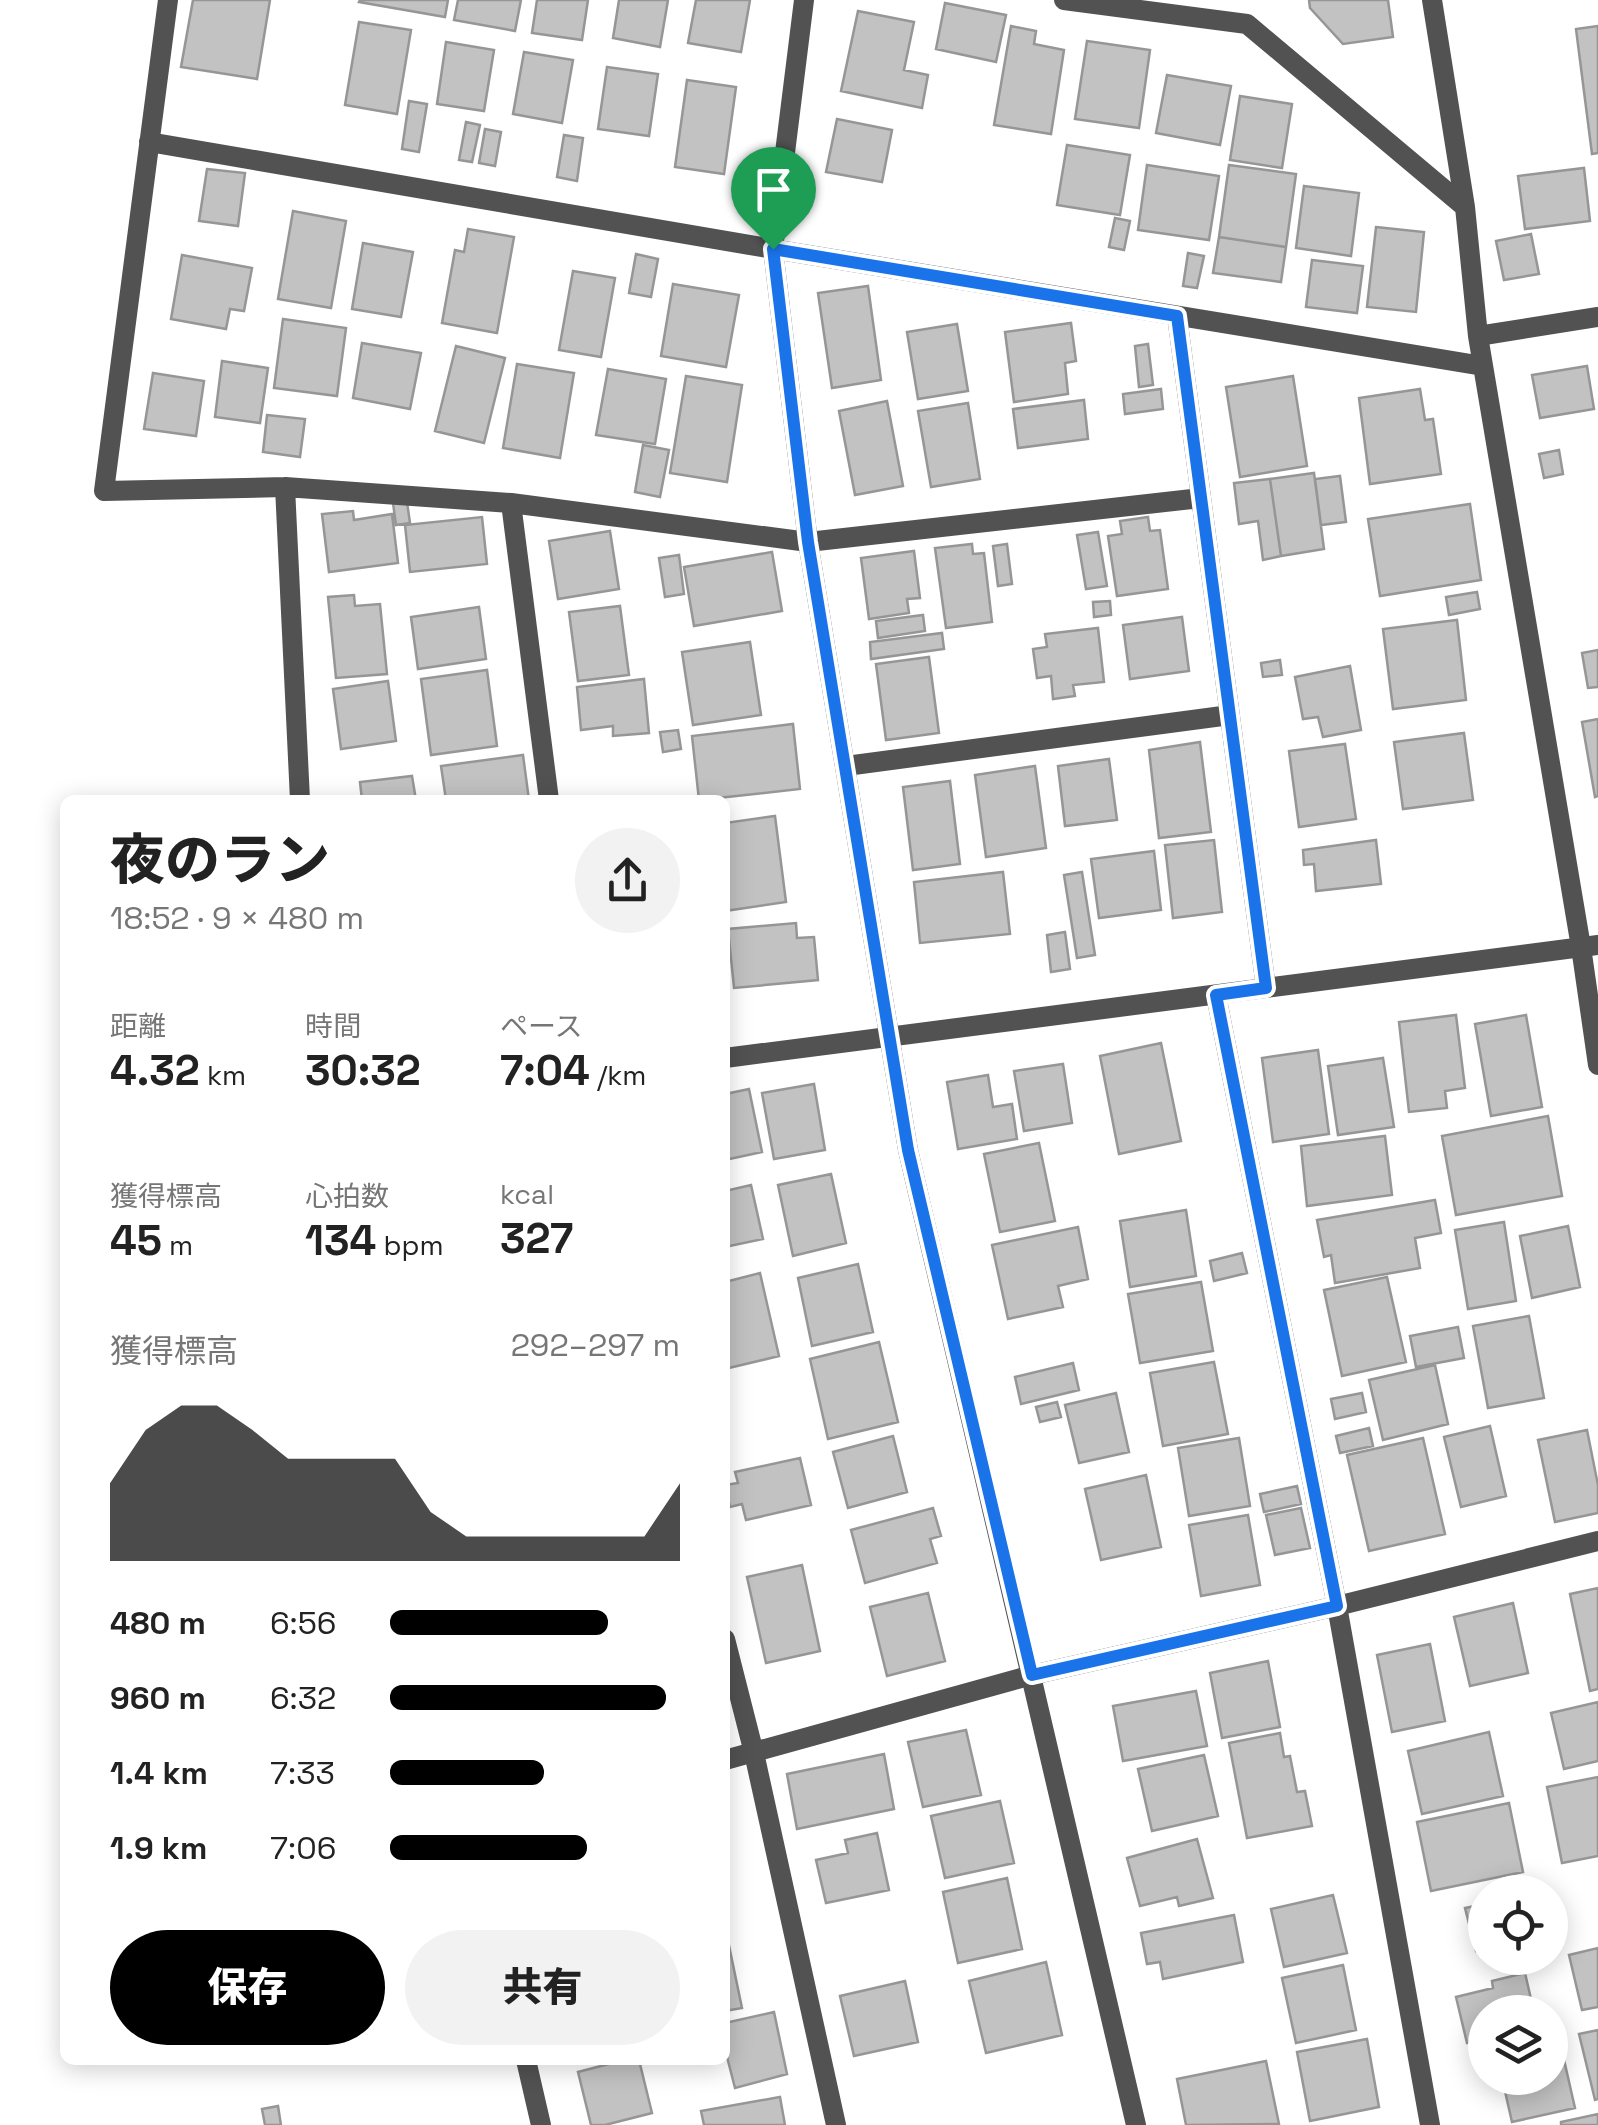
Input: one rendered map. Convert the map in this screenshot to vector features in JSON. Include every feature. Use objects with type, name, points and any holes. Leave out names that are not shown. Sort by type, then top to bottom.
[{"type":"street","points":[[168,0],[104,491],[284,488],[511,503],[808,542],[1201,498]]},
{"type":"street","points":[[804,0],[773,249],[808,542],[908,1150],[1136,2125]]},
{"type":"street","points":[[1064,0],[1248,24],[1465,207]]},
{"type":"street","points":[[1432,0],[1465,207],[1483,366],[1590,946],[1598,1065]]},
{"type":"street","points":[[149,142],[1483,366]]},
{"type":"street","points":[[1177,316],[1266,988]]},
{"type":"street","points":[[1478,336],[1598,317]]},
{"type":"street","points":[[284,488],[300,795]]},
{"type":"street","points":[[511,503],[547,795]]},
{"type":"street","points":[[846,766],[1230,715]]},
{"type":"street","points":[[730,1057],[1590,946]]},
{"type":"street","points":[[1216,995],[1337,1606],[1430,2125]]},
{"type":"street","points":[[730,1759],[1032,1675],[1337,1606],[1598,1541]]},
{"type":"street","points":[[730,1659],[836,2125]]},
{"type":"street","points":[[527,2065],[541,2125]]},
{"type":"building","points":[[193,0],[270,0],[257,79],[181,67]]},
{"type":"building","points":[[360,0],[448,0],[445,17]]},
{"type":"building","points":[[458,0],[521,0],[515,31],[454,20]]},
{"type":"building","points":[[537,0],[588,0],[582,40],[532,33]]},
{"type":"building","points":[[619,0],[668,0],[660,47],[613,38]]},
{"type":"building","points":[[696,0],[750,0],[741,52],[688,43]]},
{"type":"building","points":[[1309,0],[1388,0],[1393,37],[1343,44],[1310,8]]},
{"type":"building","points":[[945,3],[1006,15],[996,62],[936,49]]},
{"type":"building","points":[[858,11],[914,22],[904,70],[928,75],[922,108],[841,91]]},
{"type":"building","points":[[359,22],[411,30],[397,114],[345,105]]},
{"type":"building","points":[[1011,26],[1036,31],[1034,44],[1064,50],[1051,134],[994,125]]},
{"type":"building","points":[[1598,26],[1598,153],[1592,154],[1576,29]]},
{"type":"building","points":[[1087,41],[1150,50],[1139,128],[1075,119]]},
{"type":"building","points":[[446,42],[494,50],[484,111],[437,104]]},
{"type":"building","points":[[524,52],[573,60],[562,123],[513,114]]},
{"type":"building","points":[[607,67],[658,74],[649,136],[598,129]]},
{"type":"building","points":[[1167,75],[1231,86],[1220,145],[1156,133]]},
{"type":"building","points":[[687,80],[736,87],[724,174],[675,167]]},
{"type":"building","points":[[1240,96],[1292,104],[1282,168],[1230,160]]},
{"type":"building","points":[[409,101],[427,104],[419,152],[402,149]]},
{"type":"building","points":[[837,119],[892,130],[882,182],[826,172]]},
{"type":"building","points":[[466,122],[480,125],[472,162],[459,160]]},
{"type":"building","points":[[485,129],[501,132],[495,166],[479,163]]},
{"type":"building","points":[[564,135],[583,138],[577,181],[557,177]]},
{"type":"building","points":[[1067,145],[1130,155],[1120,215],[1057,205]]},
{"type":"building","points":[[1147,165],[1219,176],[1209,240],[1138,230]]},
{"type":"building","points":[[1229,165],[1296,174],[1286,247],[1219,237]]},
{"type":"building","points":[[1584,168],[1590,221],[1525,229],[1518,176]]},
{"type":"building","points":[[207,169],[245,173],[238,226],[199,221]]},
{"type":"building","points":[[1304,186],[1359,193],[1351,256],[1296,248]]},
{"type":"building","points":[[293,211],[346,221],[331,308],[278,299]]},
{"type":"building","points":[[1115,218],[1130,221],[1124,250],[1109,247]]},
{"type":"building","points":[[1376,227],[1424,232],[1416,312],[1367,307]]},
{"type":"building","points":[[468,229],[514,237],[497,333],[442,323],[455,250],[464,252]]},
{"type":"building","points":[[1531,234],[1539,274],[1504,280],[1496,241]]},
{"type":"building","points":[[1219,237],[1286,247],[1281,282],[1213,273]]},
{"type":"building","points":[[363,243],[413,252],[401,317],[352,309]]},
{"type":"building","points":[[1188,253],[1204,256],[1197,288],[1183,286]]},
{"type":"building","points":[[636,254],[658,259],[651,297],[629,293]]},
{"type":"building","points":[[182,255],[252,268],[244,311],[230,309],[226,329],[171,319]]},
{"type":"building","points":[[1312,260],[1363,266],[1357,313],[1306,307]]},
{"type":"building","points":[[573,271],[615,278],[601,357],[559,350]]},
{"type":"building","points":[[673,284],[739,295],[726,367],[661,356]]},
{"type":"building","points":[[868,286],[881,380],[832,388],[818,293]]},
{"type":"building","points":[[283,319],[346,328],[337,396],[274,388]]},
{"type":"building","points":[[1071,323],[1076,361],[1065,363],[1068,394],[1014,402],[1005,332]]},
{"type":"building","points":[[957,324],[968,391],[918,399],[907,332]]},
{"type":"building","points":[[362,343],[421,353],[410,409],[353,398]]},
{"type":"building","points":[[1148,344],[1153,385],[1139,387],[1135,346]]},
{"type":"building","points":[[456,346],[505,358],[484,443],[435,431]]},
{"type":"building","points":[[222,361],[268,368],[260,423],[215,417]]},
{"type":"building","points":[[517,364],[574,373],[560,458],[503,448]]},
{"type":"building","points":[[1587,366],[1594,409],[1540,418],[1532,375]]},
{"type":"building","points":[[608,369],[666,379],[655,444],[596,435]]},
{"type":"building","points":[[153,373],[204,381],[196,436],[144,429]]},
{"type":"building","points":[[686,376],[742,385],[727,482],[670,473]]},
{"type":"building","points":[[1293,376],[1307,466],[1240,477],[1226,387]]},
{"type":"building","points":[[1161,389],[1163,409],[1125,414],[1123,394]]},
{"type":"building","points":[[1420,389],[1425,420],[1433,419],[1441,474],[1370,484],[1359,398]]},
{"type":"building","points":[[1084,400],[1088,439],[1018,448],[1013,409]]},
{"type":"building","points":[[887,401],[903,486],[855,495],[839,411]]},
{"type":"building","points":[[968,403],[980,479],[931,487],[918,411]]},
{"type":"building","points":[[267,415],[305,419],[300,457],[263,452]]},
{"type":"building","points":[[643,445],[669,450],[660,497],[635,492]]},
{"type":"building","points":[[1559,450],[1563,474],[1544,478],[1539,454]]},
{"type":"building","points":[[1314,473],[1324,549],[1281,556],[1270,479]]},
{"type":"building","points":[[1340,476],[1346,522],[1321,525],[1315,479]]},
{"type":"building","points":[[1270,479],[1281,556],[1263,560],[1258,521],[1239,524],[1234,483]]},
{"type":"building","points":[[407,502],[410,523],[396,525],[393,503]]},
{"type":"building","points":[[1470,504],[1481,580],[1380,596],[1368,519]]},
{"type":"building","points":[[353,511],[354,520],[392,514],[398,563],[329,572],[322,514]]},
{"type":"building","points":[[482,517],[487,564],[410,572],[405,525]]},
{"type":"building","points":[[1148,517],[1150,531],[1160,530],[1168,589],[1117,596],[1108,536],[1122,534],[1120,521]]},
{"type":"building","points":[[610,531],[619,589],[558,599],[549,541]]},
{"type":"building","points":[[1098,532],[1107,586],[1086,589],[1077,535]]},
{"type":"building","points":[[972,544],[973,554],[984,553],[992,622],[946,628],[935,548]]},
{"type":"building","points":[[1007,544],[1012,584],[998,586],[993,546]]},
{"type":"building","points":[[914,551],[920,598],[907,599],[909,613],[869,619],[861,558]]},
{"type":"building","points":[[772,552],[782,611],[694,626],[684,567]]},
{"type":"building","points":[[679,555],[684,594],[665,597],[659,558]]},
{"type":"building","points":[[1477,592],[1480,609],[1449,615],[1446,597]]},
{"type":"building","points":[[354,595],[355,606],[380,604],[387,674],[336,678],[328,597]]},
{"type":"building","points":[[1110,601],[1111,615],[1094,617],[1093,602]]},
{"type":"building","points":[[620,606],[629,675],[578,681],[569,612]]},
{"type":"building","points":[[479,607],[486,659],[418,669],[411,617]]},
{"type":"building","points":[[923,615],[925,631],[878,638],[876,621]]},
{"type":"building","points":[[1182,617],[1189,671],[1130,679],[1123,625]]},
{"type":"building","points":[[1457,620],[1466,700],[1393,709],[1383,629]]},
{"type":"building","points":[[1098,628],[1104,682],[1073,685],[1075,696],[1053,699],[1051,676],[1037,678],[1033,649],[1047,647],[1045,634]]},
{"type":"building","points":[[942,633],[944,649],[871,659],[870,642]]},
{"type":"building","points":[[750,642],[761,715],[693,725],[682,652]]},
{"type":"building","points":[[1598,650],[1598,687],[1588,688],[1582,653]]},
{"type":"building","points":[[929,657],[939,733],[886,740],[876,664]]},
{"type":"building","points":[[1280,660],[1282,675],[1263,677],[1261,663]]},
{"type":"building","points":[[1350,666],[1361,730],[1323,737],[1318,717],[1303,719],[1295,677]]},
{"type":"building","points":[[487,670],[497,746],[431,755],[421,679]]},
{"type":"building","points":[[644,679],[649,733],[613,736],[613,726],[581,730],[577,687]]},
{"type":"building","points":[[388,681],[396,741],[341,749],[333,689]]},
{"type":"building","points":[[1598,719],[1598,796],[1595,797],[1582,722]]},
{"type":"building","points":[[793,724],[800,789],[730,797],[698,795],[692,736]]},
{"type":"building","points":[[678,730],[681,749],[663,752],[660,732]]},
{"type":"building","points":[[1464,733],[1473,800],[1403,809],[1394,742]]},
{"type":"building","points":[[1200,742],[1211,832],[1159,838],[1149,750]]},
{"type":"building","points":[[1345,744],[1356,819],[1299,827],[1289,751]]},
{"type":"building","points":[[523,755],[528,795],[445,795],[441,766]]},
{"type":"building","points":[[1109,759],[1117,820],[1065,826],[1058,766]]},
{"type":"building","points":[[1035,766],[1046,848],[986,857],[975,775]]},
{"type":"building","points":[[412,776],[415,795],[361,795],[360,782]]},
{"type":"building","points":[[950,781],[960,864],[913,870],[903,787]]},
{"type":"building","points":[[775,816],[786,902],[730,910],[730,822]]},
{"type":"building","points":[[1214,840],[1222,912],[1173,918],[1165,845]]},
{"type":"building","points":[[1376,840],[1381,884],[1316,891],[1314,864],[1304,865],[1303,850]]},
{"type":"building","points":[[1154,851],[1161,910],[1099,918],[1091,859]]},
{"type":"building","points":[[1003,872],[1010,934],[920,943],[914,882]]},
{"type":"building","points":[[1082,872],[1095,955],[1077,958],[1064,875]]},
{"type":"building","points":[[796,923],[797,938],[814,937],[818,980],[734,988],[730,929]]},
{"type":"building","points":[[1065,932],[1070,969],[1051,972],[1047,935]]},
{"type":"building","points":[[1456,1015],[1465,1088],[1445,1091],[1447,1108],[1409,1112],[1399,1022]]},
{"type":"building","points":[[1526,1015],[1542,1107],[1491,1116],[1475,1024]]},
{"type":"building","points":[[1161,1043],[1181,1141],[1119,1154],[1100,1056]]},
{"type":"building","points":[[1318,1050],[1329,1134],[1273,1142],[1262,1058]]},
{"type":"building","points":[[1383,1058],[1394,1127],[1338,1135],[1328,1066]]},
{"type":"building","points":[[1063,1064],[1072,1123],[1024,1131],[1014,1071]]},
{"type":"building","points":[[988,1075],[993,1107],[1012,1104],[1017,1139],[958,1149],[947,1082]]},
{"type":"building","points":[[814,1084],[825,1150],[774,1159],[762,1093]]},
{"type":"building","points":[[749,1089],[762,1152],[730,1159],[730,1093]]},
{"type":"building","points":[[1548,1116],[1562,1196],[1456,1215],[1442,1136]]},
{"type":"building","points":[[1385,1136],[1392,1195],[1307,1206],[1301,1146]]},
{"type":"building","points":[[1039,1143],[1055,1221],[1000,1232],[984,1154]]},
{"type":"building","points":[[831,1174],[846,1243],[793,1256],[778,1185]]},
{"type":"building","points":[[751,1185],[763,1239],[730,1246],[730,1190]]},
{"type":"building","points":[[1435,1200],[1441,1233],[1415,1238],[1420,1268],[1335,1283],[1331,1255],[1324,1257],[1317,1220]]},
{"type":"building","points":[[1186,1210],[1196,1276],[1130,1287],[1120,1221]]},
{"type":"building","points":[[1504,1222],[1516,1301],[1468,1309],[1455,1230]]},
{"type":"building","points":[[1568,1226],[1580,1287],[1532,1298],[1520,1236]]},
{"type":"building","points":[[1078,1227],[1088,1279],[1058,1286],[1063,1307],[1008,1319],[992,1245]]},
{"type":"building","points":[[1242,1253],[1247,1273],[1214,1281],[1210,1261]]},
{"type":"building","points":[[858,1264],[873,1332],[812,1346],[798,1278]]},
{"type":"building","points":[[760,1273],[779,1356],[730,1368],[730,1281]]},
{"type":"building","points":[[1387,1277],[1406,1362],[1342,1376],[1324,1290]]},
{"type":"building","points":[[1201,1282],[1213,1351],[1140,1363],[1128,1294]]},
{"type":"building","points":[[1529,1316],[1544,1398],[1488,1408],[1473,1326]]},
{"type":"building","points":[[1458,1327],[1464,1358],[1416,1367],[1410,1336]]},
{"type":"building","points":[[879,1342],[898,1422],[828,1439],[810,1359]]},
{"type":"building","points":[[1214,1362],[1228,1434],[1163,1446],[1150,1373]]},
{"type":"building","points":[[1073,1363],[1079,1390],[1021,1404],[1015,1377]]},
{"type":"building","points":[[1435,1365],[1448,1424],[1383,1440],[1369,1380]]},
{"type":"building","points":[[1116,1393],[1129,1452],[1079,1463],[1065,1405]]},
{"type":"building","points":[[1362,1393],[1366,1412],[1335,1419],[1331,1399]]},
{"type":"building","points":[[1057,1402],[1061,1417],[1040,1422],[1036,1407]]},
{"type":"building","points":[[1490,1426],[1506,1496],[1461,1507],[1444,1437]]},
{"type":"building","points":[[1369,1428],[1373,1446],[1340,1453],[1336,1436]]},
{"type":"building","points":[[1587,1430],[1598,1485],[1598,1513],[1555,1522],[1538,1440]]},
{"type":"building","points":[[893,1436],[907,1492],[848,1508],[833,1452]]},
{"type":"building","points":[[1239,1438],[1250,1506],[1189,1516],[1178,1448]]},
{"type":"building","points":[[1423,1438],[1445,1534],[1369,1551],[1347,1455]]},
{"type":"building","points":[[800,1458],[811,1505],[746,1520],[742,1504],[730,1507],[730,1484],[738,1483],[735,1472]]},
{"type":"building","points":[[1146,1475],[1161,1547],[1101,1560],[1085,1489]]},
{"type":"building","points":[[1297,1486],[1301,1504],[1264,1512],[1260,1494]]},
{"type":"building","points":[[933,1508],[941,1536],[930,1539],[937,1563],[865,1583],[851,1530]]},
{"type":"building","points":[[1301,1508],[1310,1548],[1275,1555],[1266,1515]]},
{"type":"building","points":[[1248,1515],[1260,1585],[1201,1596],[1189,1525]]},
{"type":"building","points":[[802,1565],[820,1651],[766,1663],[747,1577]]},
{"type":"building","points":[[1598,1588],[1598,1689],[1590,1691],[1570,1594]]},
{"type":"building","points":[[928,1593],[945,1661],[887,1676],[870,1607]]},
{"type":"building","points":[[1513,1603],[1528,1673],[1470,1686],[1454,1617]]},
{"type":"building","points":[[1430,1644],[1445,1721],[1392,1732],[1377,1655]]},
{"type":"building","points":[[1268,1661],[1280,1727],[1222,1738],[1210,1673]]},
{"type":"building","points":[[1196,1691],[1207,1746],[1123,1761],[1113,1706]]},
{"type":"building","points":[[1598,1702],[1598,1761],[1564,1769],[1551,1713]]},
{"type":"building","points":[[966,1730],[981,1795],[923,1807],[908,1742]]},
{"type":"building","points":[[1489,1732],[1503,1796],[1422,1814],[1408,1751]]},
{"type":"building","points":[[1280,1733],[1284,1757],[1290,1756],[1297,1792],[1305,1791],[1312,1826],[1247,1838],[1229,1743]]},
{"type":"building","points":[[884,1754],[894,1809],[797,1829],[787,1774]]},
{"type":"building","points":[[1204,1755],[1218,1816],[1152,1831],[1138,1769]]},
{"type":"building","points":[[1598,1777],[1598,1856],[1562,1863],[1547,1787]]},
{"type":"building","points":[[1000,1801],[1014,1863],[945,1878],[931,1816]]},
{"type":"building","points":[[1509,1803],[1523,1872],[1468,1875],[1468,1883],[1431,1891],[1417,1822]]},
{"type":"building","points":[[877,1833],[889,1890],[826,1903],[816,1860],[848,1853],[845,1840]]},
{"type":"building","points":[[1197,1839],[1213,1898],[1179,1906],[1177,1897],[1140,1906],[1127,1858]]},
{"type":"building","points":[[1007,1878],[1022,1949],[958,1963],[943,1892]]},
{"type":"building","points":[[1333,1895],[1347,1953],[1284,1967],[1271,1909]]},
{"type":"building","points":[[1234,1915],[1243,1962],[1163,1979],[1160,1962],[1147,1964],[1141,1933]]},
{"type":"building","points":[[1598,1948],[1598,2007],[1582,2010],[1569,1955]]},
{"type":"building","points":[[730,1950],[742,2008],[730,2010]]},
{"type":"building","points":[[1046,1962],[1062,2035],[986,2053],[969,1981]]},
{"type":"building","points":[[1343,1965],[1356,2030],[1296,2043],[1282,1978]]},
{"type":"building","points":[[1525,1975],[1530,1995],[1468,1995],[1467,2043],[1456,1997],[1493,1988],[1492,1981]]},
{"type":"building","points":[[905,1981],[918,2042],[854,2056],[840,1996]]},
{"type":"building","points":[[774,2012],[787,2074],[735,2088],[729,2065],[730,2022]]},
{"type":"building","points":[[1598,2030],[1598,2099],[1595,2100],[1579,2034]]},
{"type":"building","points":[[1367,2039],[1379,2107],[1310,2121],[1297,2052]]},
{"type":"building","points":[[1266,2061],[1279,2124],[1186,2125],[1177,2079]]},
{"type":"building","points":[[605,2065],[640,2065],[652,2113],[591,2125],[578,2072]]},
{"type":"building","points":[[1568,2077],[1575,2108],[1512,2122],[1506,2095],[1568,2095]]},
{"type":"building","points":[[780,2097],[785,2125],[704,2125],[701,2111]]},
{"type":"building","points":[[278,2106],[281,2125],[265,2125],[262,2109]]},
{"type":"building","points":[[1598,2114],[1598,2125],[1561,2125],[1561,2122]]},
{"type":"route","points":[[773,249],[1177,316],[1266,988],[1216,995],[1337,1606],[1032,1675],[908,1150],[808,542],[773,249]]}]
